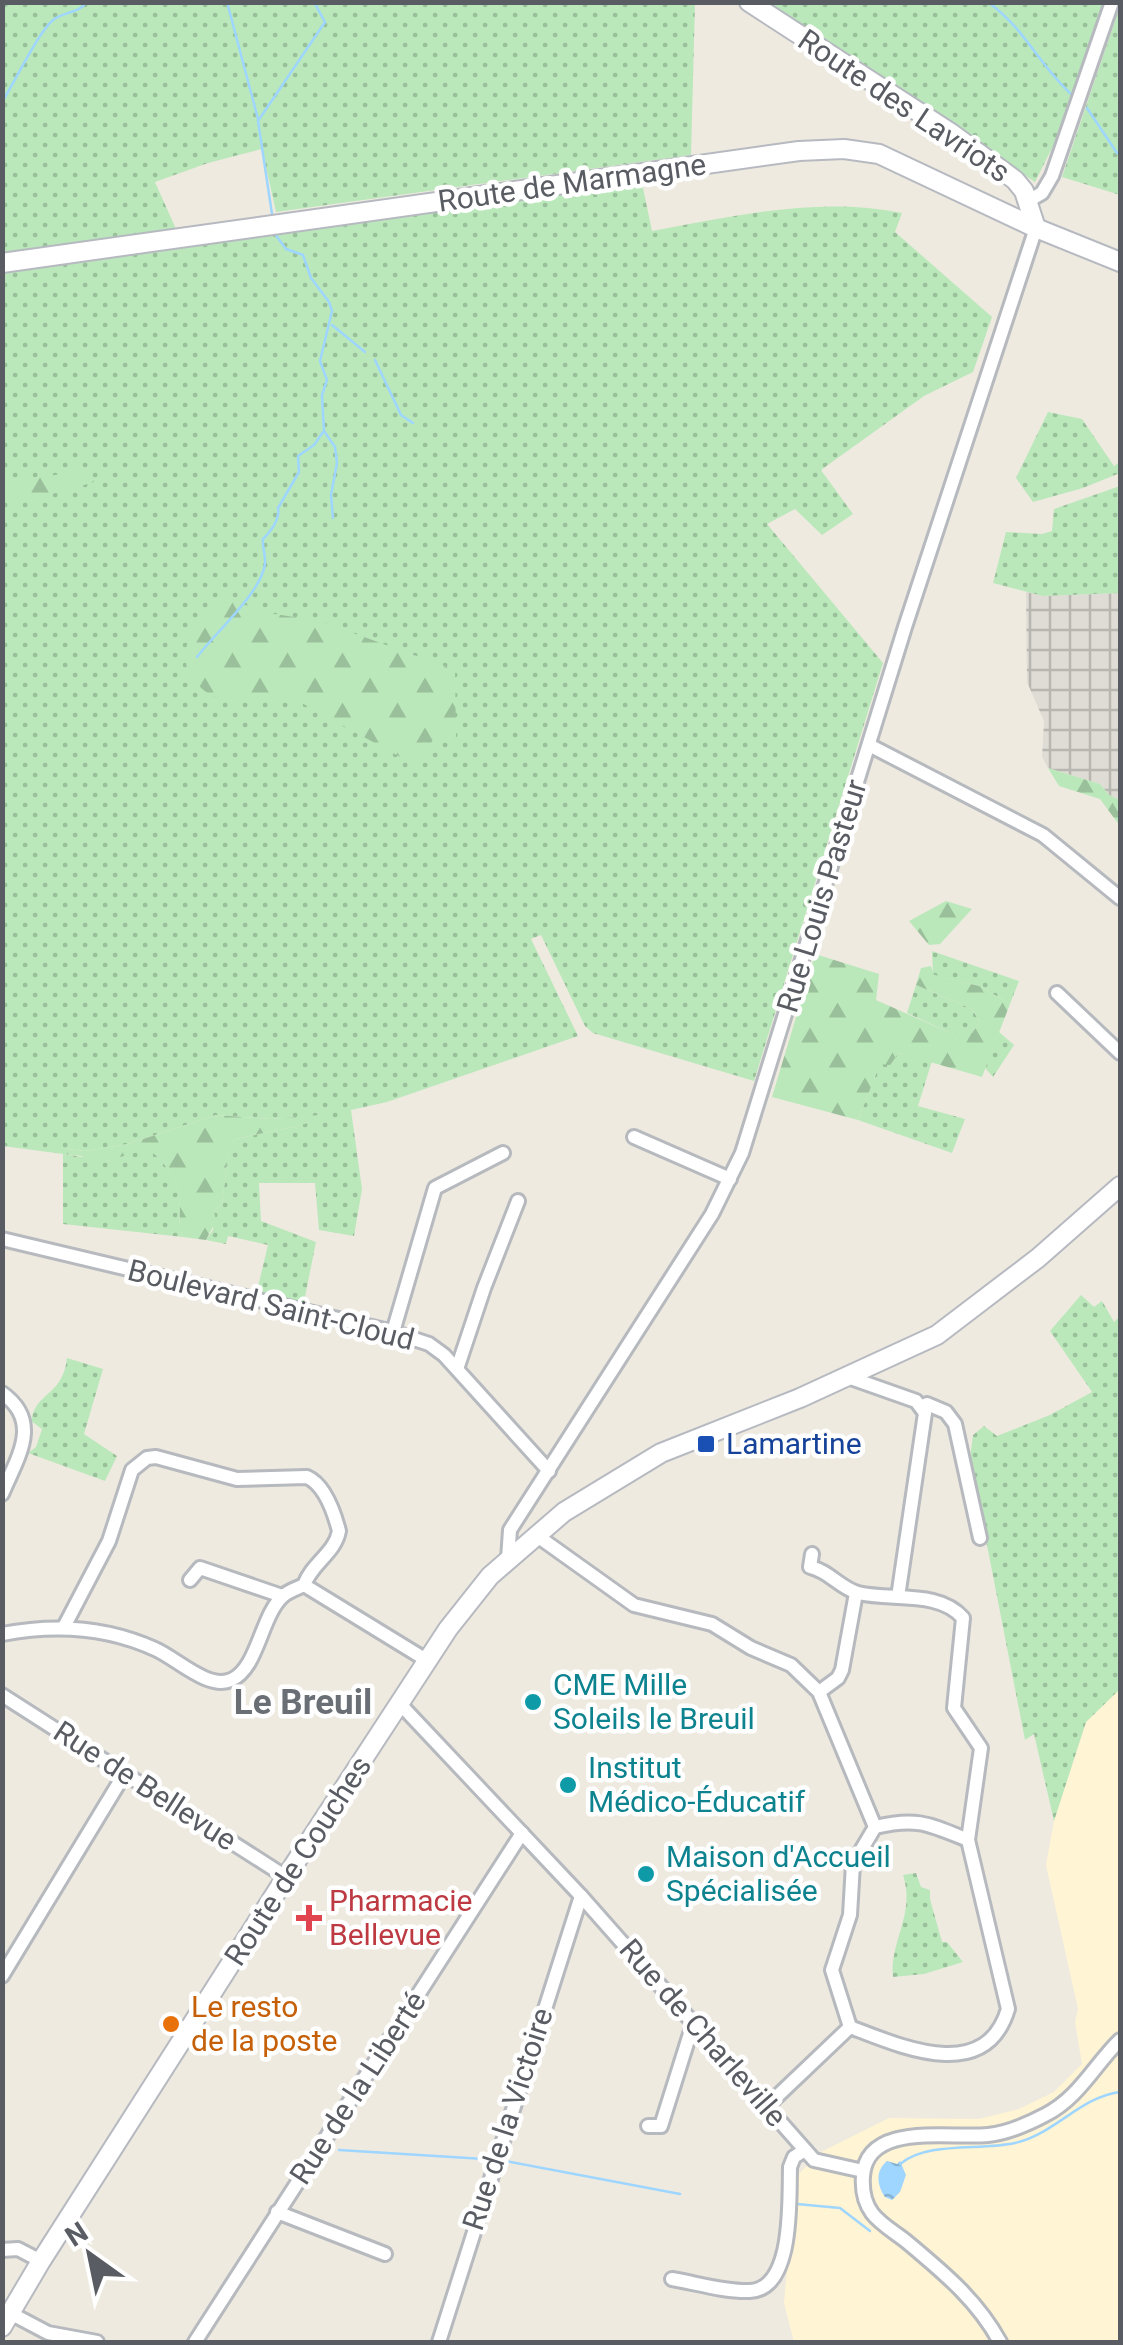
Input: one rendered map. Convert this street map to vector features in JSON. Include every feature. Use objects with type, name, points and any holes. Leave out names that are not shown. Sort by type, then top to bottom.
[{"type":"main road","name":"Route des Lavriots","points":[[749,2],[951,133],[1015,180],[1028,201],[1036,228]]},
{"type":"main road","name":"Route de Marmagne","points":[[2,263],[799,151],[844,149],[878,154],[1036,228],[1120,262]]},
{"type":"main road","name":"Route de Couches","points":[[7,2320],[40,2261],[286,1876],[467,1602],[514,1553],[585,1497],[660,1454],[848,1377],[937,1335],[1038,1258],[1120,1186]]},
{"type":"street","points":[[1028,201],[1042,193],[1052,176],[1112,2]]},
{"type":"street","name":"Rue Louis Pasteur","points":[[520,1515],[712,1214],[730,1179],[751,1126],[904,627],[1036,228]]},
{"type":"street","points":[[869,745],[1043,835],[1120,898]]},
{"type":"street","points":[[1057,993],[1120,1053]]},
{"type":"street","points":[[634,1137],[730,1179]]},
{"type":"street","points":[[393,1332],[436,1188],[503,1153]]},
{"type":"street","points":[[457,1369],[518,1201]]},
{"type":"street","name":"Boulevard Saint-Cloud","points":[[2,1239],[393,1332],[429,1344],[457,1369],[549,1471]]},
{"type":"street","points":[[848,1377],[906,1396],[922,1406],[926,1419],[898,1597]]},
{"type":"street","points":[[2,1393],[17,1406],[26,1433],[2,1494]]},
{"type":"street","points":[[922,1406],[927,1404],[946,1412],[954,1424],[980,1538]]},
{"type":"street","points":[[2,1634],[64,1627],[138,1642],[208,1680],[227,1682],[236,1678],[248,1664],[282,1596],[304,1585],[315,1564],[333,1548],[339,1531],[320,1486],[307,1477],[237,1478],[148,1458],[132,1470],[109,1541],[64,1627]]},
{"type":"street","points":[[514,1553],[520,1515],[623,1600],[647,1610],[712,1624],[751,1648],[792,1665],[819,1692],[874,1827]]},
{"type":"street","points":[[812,1554],[810,1566],[824,1570],[856,1592],[950,1605],[963,1618],[954,1708],[980,1748],[968,1840],[1007,2002],[1003,2026],[985,2044],[946,2056],[923,2054],[850,2027]]},
{"type":"street","points":[[190,1580],[200,1568],[282,1596]]},
{"type":"street","points":[[304,1585],[428,1661]]},
{"type":"street","points":[[819,1692],[838,1678],[842,1670],[856,1592]]},
{"type":"street","name":"Rue de Bellevue","points":[[2,1695],[286,1876]]},
{"type":"street","name":"Rue de Charleville","points":[[400,1704],[581,1896],[814,2160],[863,2171]]},
{"type":"street","points":[[2,1976],[126,1773]]},
{"type":"street","points":[[850,2027],[832,1970],[850,1914],[853,1864],[874,1827],[905,1820],[932,1825],[968,1840]]},
{"type":"street","name":"Rue de la Liberté","points":[[195,2342],[522,1833]]},
{"type":"street","name":"Rue de la Victoire","points":[[439,2342],[581,1896]]},
{"type":"street","points":[[648,2126],[662,2126],[694,2021]]},
{"type":"street","points":[[767,2106],[850,2027]]},
{"type":"street","points":[[1000,2342],[978,2307],[958,2285],[872,2214],[863,2194],[863,2171],[871,2154],[884,2143],[900,2138],[991,2135],[1049,2113],[1084,2084],[1120,2040]]},
{"type":"street","points":[[672,2280],[747,2292],[774,2280],[784,2254],[790,2167],[805,2150]]},
{"type":"street","points":[[277,2212],[385,2254]]},
{"type":"street","points":[[2,2250],[18,2249],[40,2261]]},
{"type":"street","points":[[7,2320],[80,2341],[97,2342]]},
{"type":"shaded area","points":[[1026,592],[1043,596],[1120,593],[1120,800],[1100,784],[1048,768],[1042,757],[1044,721],[1027,682]]},
{"type":"shaded area","points":[[1120,1689],[1120,2342],[794,2342],[784,2303],[795,2178],[819,2153],[889,2118],[979,2119],[1019,2109],[1054,2092],[1082,2064],[1075,2022],[1078,2009],[1046,1865],[1054,1821],[1086,1722]]},
{"type":"green space","points":[[2,3],[695,3],[691,155],[276,212],[262,149],[155,182],[176,229],[3,253]]},
{"type":"green space","points":[[762,3],[1103,3],[1055,142],[1035,182]]},
{"type":"green space","points":[[1120,6],[1120,195],[1062,177]]},
{"type":"green space","points":[[642,183],[652,231],[808,207],[871,208],[902,213],[895,232],[992,317],[973,372],[924,396],[821,470],[853,514],[822,535],[795,509],[767,524],[883,663],[754,1081],[593,1033],[585,1026],[541,935],[531,939],[578,1036],[387,1102],[351,1110],[362,1189],[354,1236],[319,1230],[315,1183],[259,1183],[261,1221],[316,1242],[304,1302],[256,1295],[268,1245],[228,1236],[226,1244],[206,1240],[213,1230],[214,1211],[222,1205],[228,1153],[235,1139],[298,1126],[328,1115],[271,1119],[216,1115],[128,1144],[85,1151],[66,1149],[64,1154],[107,1161],[147,1148],[154,1153],[177,1188],[183,1237],[63,1224],[63,1154],[3,1146],[2,271]]},
{"type":"green space","points":[[1048,412],[1082,419],[1114,466],[1120,462],[1120,473],[1033,502],[1016,478]]},
{"type":"green space","points":[[89,471],[94,482],[37,497],[3,498],[3,481]]},
{"type":"green space","points":[[1120,486],[1120,593],[1043,596],[993,583],[1006,532],[1052,531],[1054,509]]},
{"type":"green space","points":[[236,601],[262,612],[320,621],[455,670],[456,737],[433,740],[415,765],[298,701],[228,701],[209,694],[188,671],[188,641],[211,605]]},
{"type":"green space","points":[[1048,768],[1100,784],[1120,800],[1120,826],[1100,799],[1059,786]]},
{"type":"green space","points":[[946,901],[972,909],[940,944],[929,945],[909,921]]},
{"type":"green space","points":[[932,951],[1019,981],[1010,1004],[979,986],[933,975]]},
{"type":"green space","points":[[815,954],[879,974],[876,1000],[950,1033],[972,1033],[980,1022],[972,1009],[916,985],[921,968],[931,966],[934,975],[979,986],[1010,1004],[982,1077],[899,1053],[890,1065],[880,1064],[858,1120],[772,1097]]},
{"type":"green space","points":[[916,985],[972,1009],[980,1022],[972,1033],[950,1033],[907,1013]]},
{"type":"green space","points":[[999,1032],[1014,1045],[993,1077],[985,1068]]},
{"type":"green space","points":[[898,1053],[932,1061],[918,1106],[965,1119],[952,1153],[858,1120],[880,1063]]},
{"type":"green space","points":[[334,1114],[235,1139],[228,1154],[222,1205],[214,1211],[216,1221],[206,1240],[183,1237],[174,1181],[160,1159],[147,1149],[89,1163],[82,1156],[63,1154],[66,1149],[85,1151],[128,1144],[216,1115],[271,1119]]},
{"type":"green space","points":[[1081,1295],[1094,1307],[1102,1301],[1114,1322],[1120,1316],[1120,1689],[1086,1722],[1054,1821],[1034,1734],[1025,1740],[970,1458],[973,1435],[984,1426],[997,1436],[1050,1415],[1092,1392],[1050,1331]]},
{"type":"green space","points":[[67,1358],[103,1369],[84,1434],[117,1456],[105,1481],[28,1453],[36,1447],[42,1429],[31,1421],[34,1411],[60,1380]]},
{"type":"green space","points":[[916,1873],[921,1887],[930,1890],[942,1942],[947,1942],[963,1962],[924,1974],[893,1977],[906,1902],[903,1875]]},
{"type":"water","points":[[887,2161],[900,2161],[906,2175],[900,2192],[892,2200],[885,2197],[879,2183],[879,2174]]},
{"type":"waterway","points":[[2,102],[47,27],[87,2]]},
{"type":"waterway","points":[[227,2],[258,119]]},
{"type":"waterway","points":[[272,214],[258,121],[325,22],[314,2]]},
{"type":"waterway","points":[[988,2],[1013,24],[1071,94]]},
{"type":"waterway","points":[[1087,108],[1117,153]]},
{"type":"waterway","points":[[275,234],[286,249],[303,255],[311,278],[332,311],[320,361],[327,380],[322,395],[324,431],[335,447],[337,463],[331,495],[333,518]]},
{"type":"waterway","points":[[332,325],[365,352]]},
{"type":"waterway","points":[[375,360],[401,415],[413,423]]},
{"type":"waterway","points":[[197,657],[262,575],[263,539],[274,525],[278,508],[299,472],[298,456],[314,445],[323,432]]},
{"type":"waterway","points":[[900,2164],[925,2152],[1015,2143],[1043,2132],[1092,2101],[1120,2092]]},
{"type":"waterway","points":[[339,2150],[484,2159]]},
{"type":"waterway","points":[[505,2161],[680,2194]]},
{"type":"waterway","points":[[797,2204],[840,2208],[870,2231]]},
{"type":"place","name":"Lamartine","points":[[706,1444]]},
{"type":"place","name":"CME Mille Soleils le Breuil","points":[[533,1702]]},
{"type":"place","name":"Institut Médico-Éducatif","points":[[568,1785]]},
{"type":"place","name":"Maison d'Accueil Spécialisée","points":[[646,1874]]},
{"type":"place","name":"Pharmacie Bellevue","points":[[309,1918]]},
{"type":"place","name":"Le resto de la poste","points":[[171,2024]]},
{"type":"district","name":"Le Breuil","points":[[303,1702]]}]
